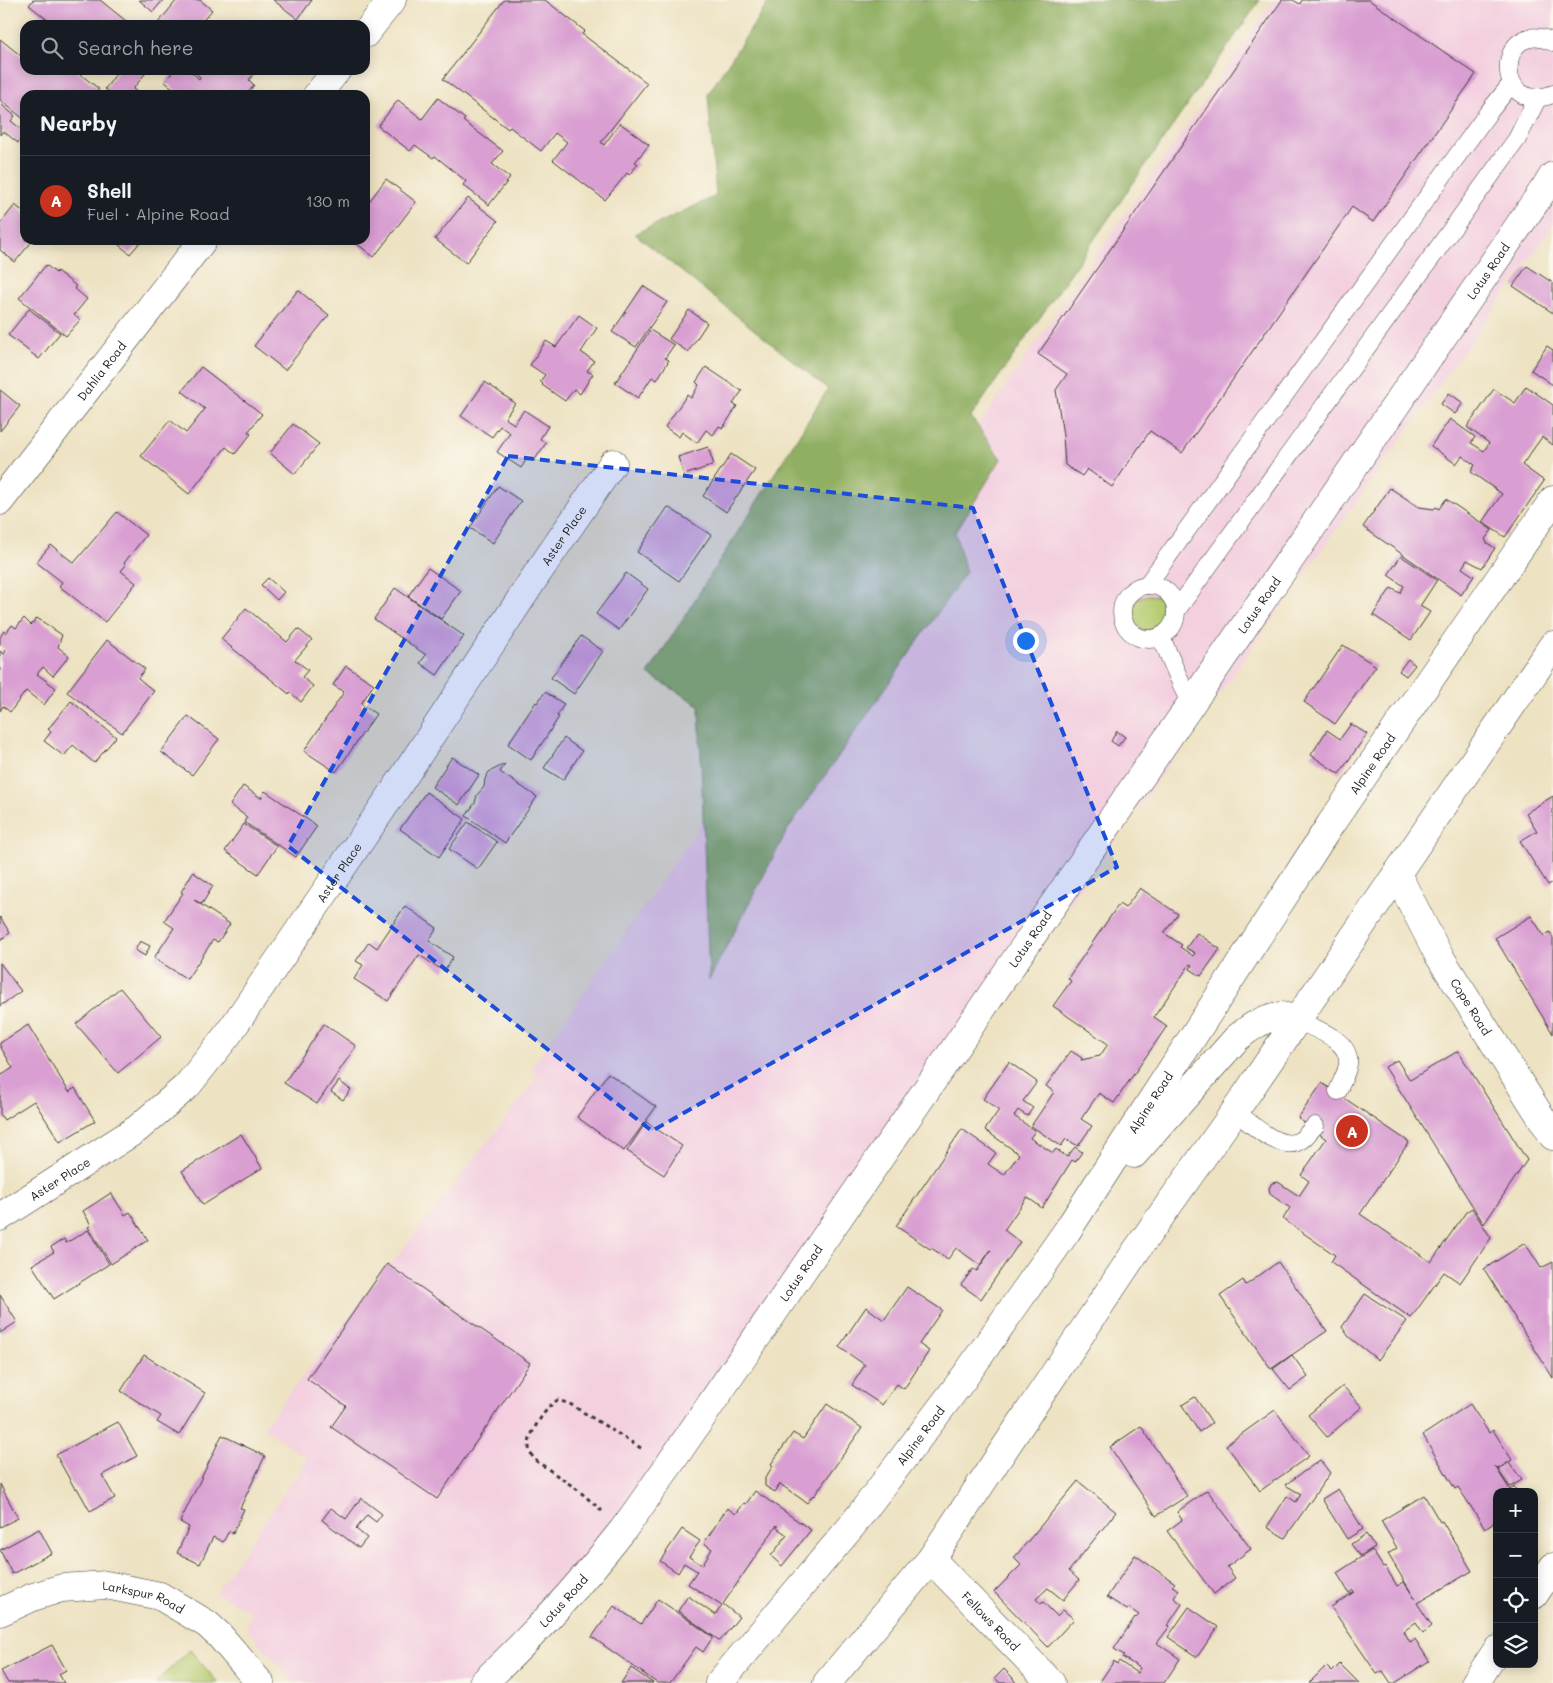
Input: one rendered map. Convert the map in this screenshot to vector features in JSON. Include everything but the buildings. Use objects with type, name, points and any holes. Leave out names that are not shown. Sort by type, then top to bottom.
[{"type":"street","points":[[370,28],[392,0]]},
{"type":"street","points":[[321,90],[333,75]]},
{"type":"street","name":"Lotus Road","points":[[483,1683],[517,1651],[555,1610],[623,1530],[1553,176]]},
{"type":"street","name":"Dahlia Road","points":[[0,501],[199,245]]},
{"type":"street","name":"Aster Place","points":[[0,1217],[136,1129],[187,1086],[229,1033],[252,1000],[395,790],[537,574],[613,464]]},
{"type":"street","name":"Alpine Road","points":[[719,1683],[851,1527],[963,1379],[1068,1231],[1330,826],[1553,500]]},
{"type":"street","points":[[827,1683],[931,1558],[1136,1251],[1235,1111],[1553,645]]},
{"type":"street","name":"Cope Road","points":[[1397,874],[1438,954],[1553,1136]]},
{"type":"street","points":[[1068,1231],[1237,1038],[1250,1027],[1266,1019],[1281,1016],[1297,1020]]},
{"type":"street","name":"Fellows Road","points":[[931,1558],[1051,1683]]},
{"type":"street","points":[[1538,1589],[1553,1567]]},
{"type":"street","name":"Larkspur Road","points":[[0,1612],[33,1597],[62,1588],[106,1585],[160,1596],[207,1624],[220,1636],[260,1683]]},
{"type":"street","points":[[1475,1683],[1493,1656]]},
{"type":"lane","points":[[1546,96],[1531,97],[1524,94],[1512,83],[1508,61],[1516,47],[1529,39],[1545,38],[1553,40]]},
{"type":"lane","points":[[1147,585],[1488,112],[1512,83]]},
{"type":"lane","points":[[1176,611],[1546,96]]},
{"type":"lane","points":[[1147,585],[1158,586],[1168,592],[1174,600],[1176,611],[1175,621],[1170,631],[1161,637],[1151,639],[1140,638],[1128,628],[1122,613],[1123,603],[1128,594],[1137,588],[1147,585]]},
{"type":"lane","points":[[1161,637],[1190,704]]},
{"type":"lane","points":[[1297,1020],[1334,1038],[1343,1046],[1348,1056],[1348,1064],[1338,1091]]},
{"type":"lane","points":[[1235,1111],[1264,1135],[1280,1142],[1292,1143],[1300,1141],[1315,1126]]},
{"type":"path","points":[[623,1530],[578,1490],[531,1455],[529,1449],[530,1436],[550,1406],[558,1400],[570,1404],[669,1465]]},
{"type":"highlighted area","points":[[508,456],[973,508],[1117,867],[652,1131],[288,846]]},
{"type":"shaded area","points":[[1274,0],[1553,0],[1553,226],[622,1530],[483,1683],[294,1683],[246,1627],[252,1612],[215,1593],[308,1459],[263,1427],[519,1102],[538,1075],[531,1069]]},
{"type":"green space","points":[[770,0],[1260,0],[971,417],[1001,459],[955,533],[966,572],[788,829],[709,980],[699,705],[648,674],[828,389],[635,234],[716,196],[708,94]]},
{"type":"green space","points":[[1150,595],[1157,596],[1163,600],[1167,606],[1167,620],[1163,626],[1157,630],[1150,631],[1143,630],[1137,626],[1133,620],[1132,613],[1133,606],[1137,600],[1143,596]]},
{"type":"green space","points":[[190,1650],[218,1683],[155,1683]]},
{"type":"place","name":"Shell","points":[[1352,1131]]}]
